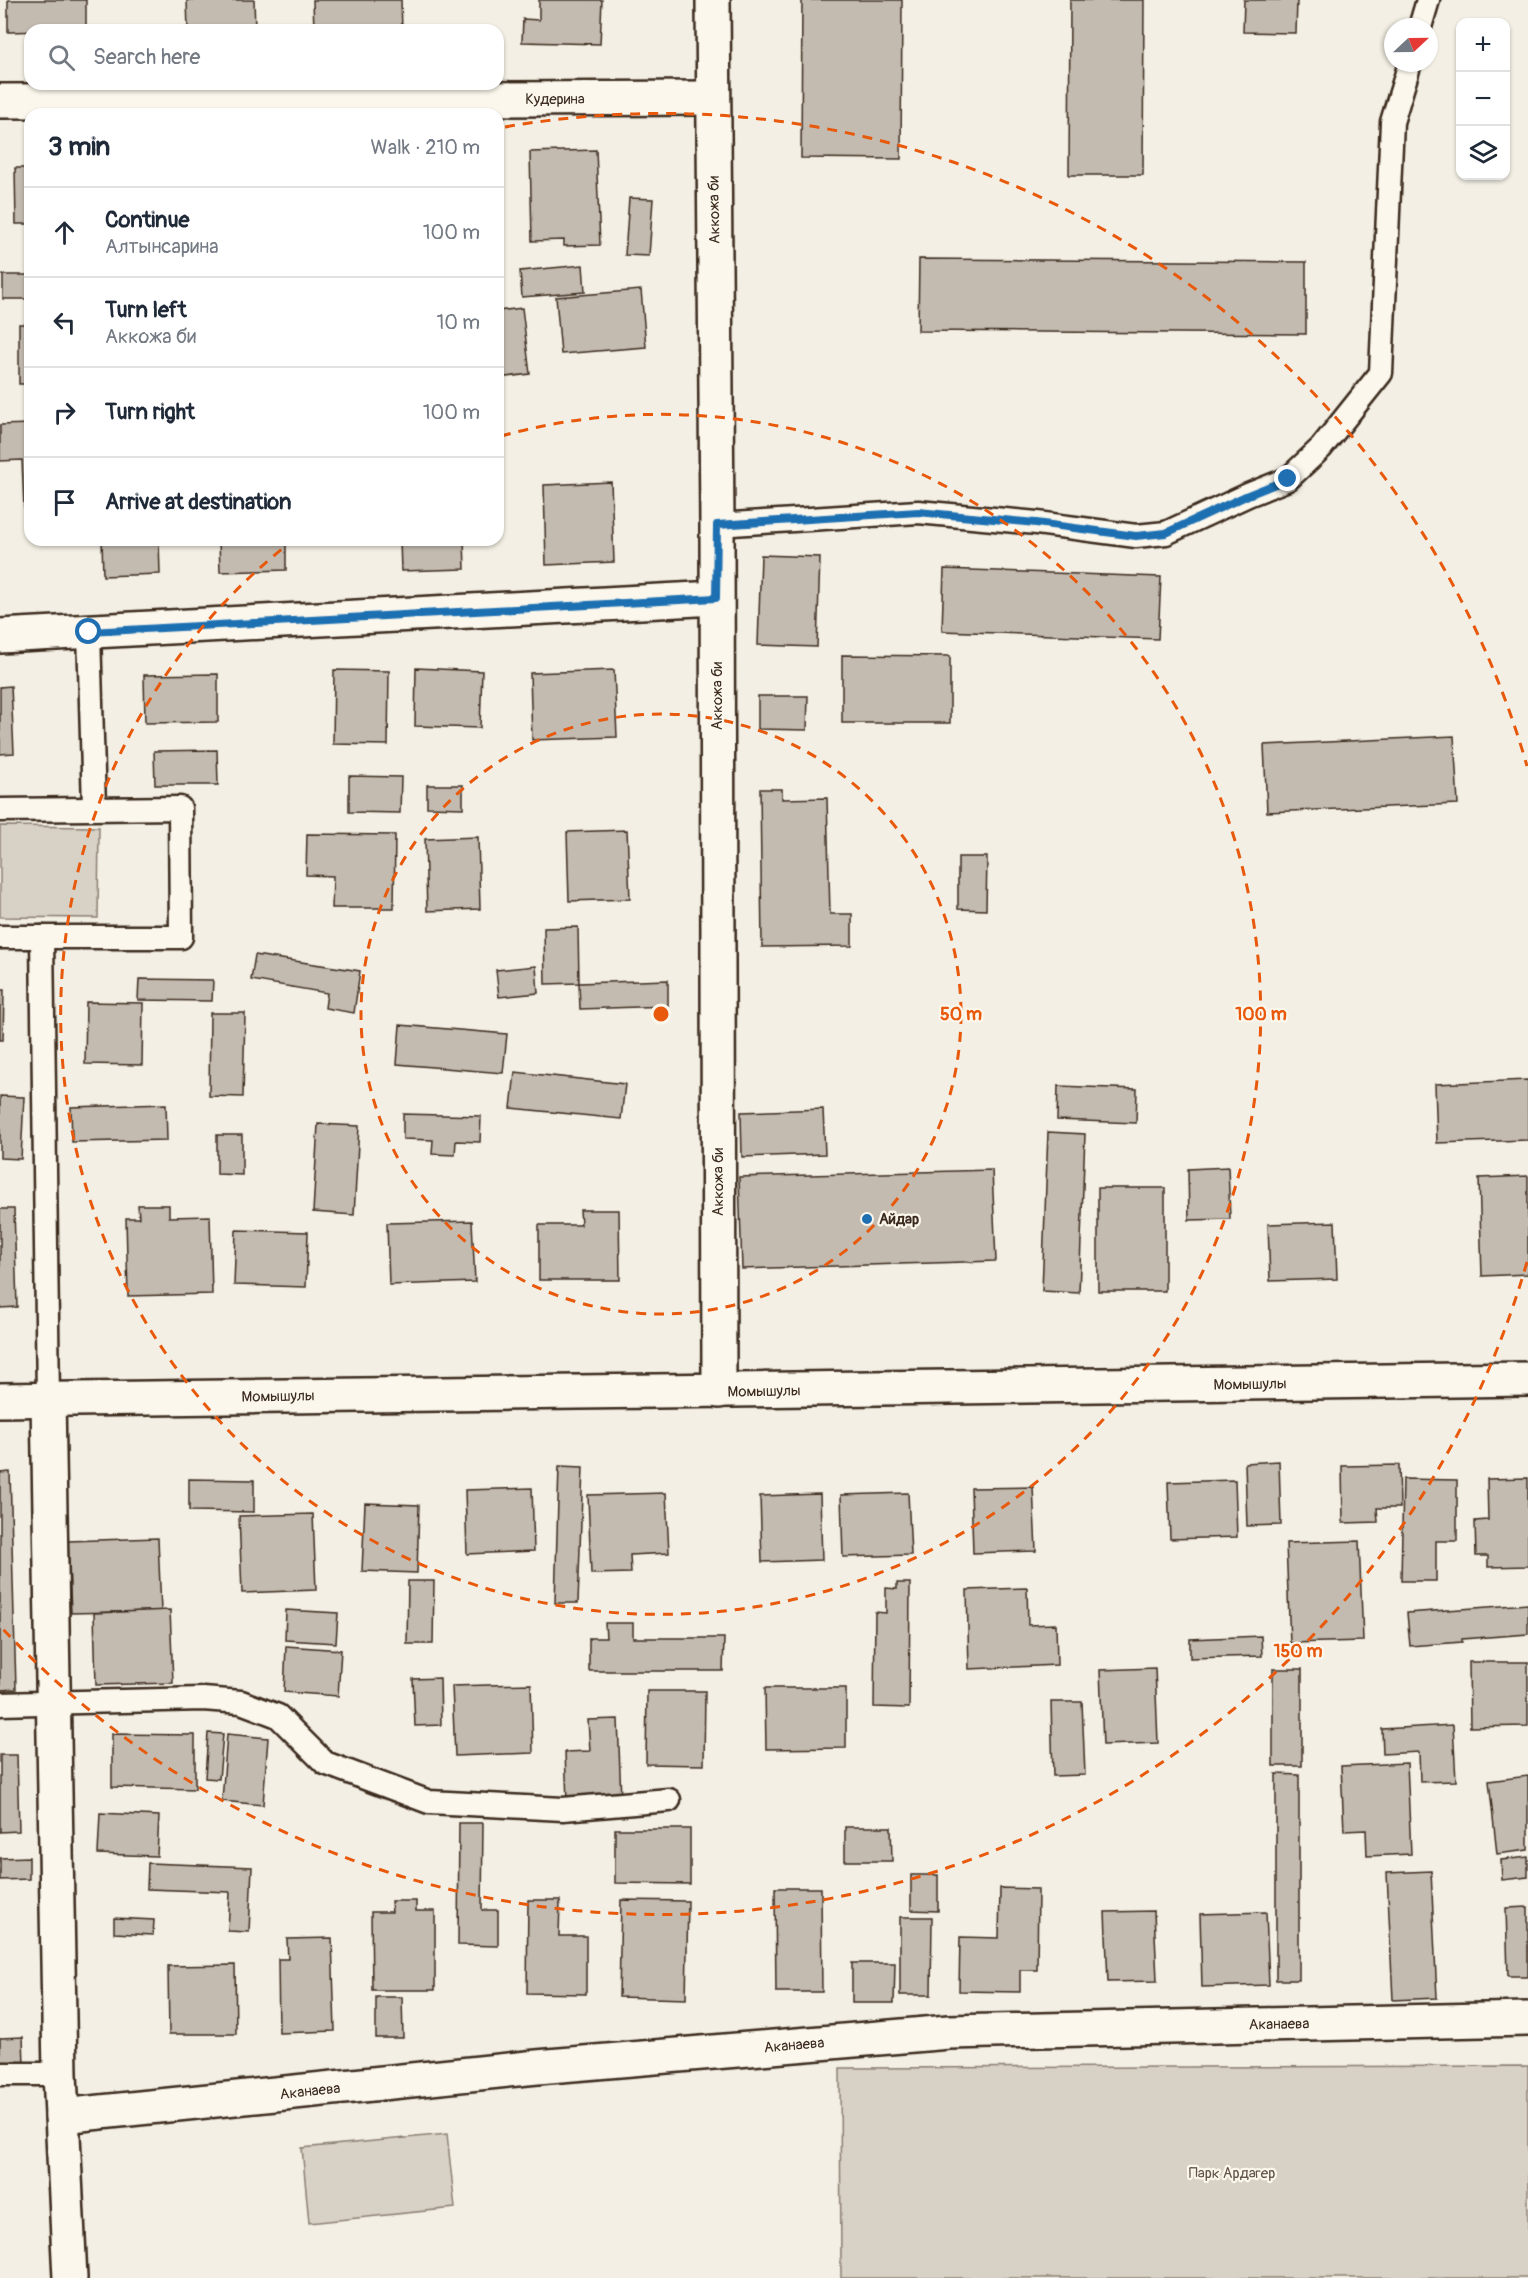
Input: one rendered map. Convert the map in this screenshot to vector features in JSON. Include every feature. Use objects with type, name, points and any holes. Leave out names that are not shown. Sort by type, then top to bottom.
[{"type":"street","name":"Аккожа би","points":[[713,0],[719,1391]]},
{"type":"street","name":"Кудерина","points":[[0,101],[713,98]]},
{"type":"street","points":[[0,636],[716,598]]},
{"type":"street","name":"Момышулы","points":[[0,1400],[1528,1380]]},
{"type":"street","points":[[48,1399],[60,2074],[70,2278]]},
{"type":"street","name":"Аканаева","points":[[62,2116],[537,2067],[949,2032],[1528,2019]]},
{"type":"lane","points":[[1423,18],[1428,0]]},
{"type":"lane","points":[[717,525],[918,512],[1036,523],[1136,536],[1166,533],[1288,479],[1321,448],[1381,373],[1392,122],[1407,72]]},
{"type":"lane","points":[[89,632],[94,808]]},
{"type":"lane","points":[[0,810],[180,808],[181,937],[0,937]]},
{"type":"lane","points":[[42,937],[48,1399]]},
{"type":"lane","points":[[0,1704],[203,1699],[241,1702],[278,1716],[325,1764],[429,1802],[563,1809],[669,1800]]},
{"type":"lane","points":[[0,2074],[60,2074]]},
{"type":"green space","points":[[0,826],[99,827],[98,918],[0,917]]},
{"type":"green space","name":"Парк Ардагер","points":[[1528,2066],[1528,2278],[841,2278],[840,2068]]},
{"type":"green space","points":[[447,2134],[455,2208],[309,2223],[302,2148]]},
{"type":"building","points":[[8,0],[86,0],[86,24],[24,24],[24,32],[8,32]]},
{"type":"building","points":[[187,0],[254,0],[255,24],[188,24]]},
{"type":"building","points":[[313,0],[401,0],[402,24],[314,24]]},
{"type":"building","points":[[539,0],[602,0],[600,44],[522,42],[523,19],[539,20]]},
{"type":"building","points":[[802,0],[902,0],[901,159],[801,158]]},
{"type":"building","points":[[1070,0],[1144,0],[1143,175],[1069,175]]},
{"type":"building","points":[[1244,0],[1297,0],[1296,33],[1243,32]]},
{"type":"building","points":[[596,150],[600,245],[564,246],[564,240],[532,241],[530,152]]},
{"type":"building","points":[[15,168],[24,168],[24,224],[16,224]]},
{"type":"building","points":[[629,198],[653,199],[649,256],[625,255]]},
{"type":"building","points":[[919,259],[1306,262],[1306,334],[918,331]]},
{"type":"building","points":[[583,265],[585,292],[522,297],[520,271]]},
{"type":"building","points":[[3,275],[24,275],[24,299],[3,299]]},
{"type":"building","points":[[641,290],[646,347],[561,354],[556,297]]},
{"type":"building","points":[[522,308],[530,374],[504,377],[504,310]]},
{"type":"building","points":[[19,324],[24,324],[24,384],[19,384]]},
{"type":"building","points":[[24,424],[24,507],[22,460],[0,461],[0,425]]},
{"type":"building","points":[[611,482],[614,562],[546,565],[544,485]]},
{"type":"building","points":[[102,546],[159,546],[160,574],[103,576]]},
{"type":"building","points":[[219,546],[286,546],[286,570],[220,572]]},
{"type":"building","points":[[400,546],[464,546],[465,569],[401,571]]},
{"type":"building","points":[[761,555],[820,557],[817,647],[758,645]]},
{"type":"building","points":[[944,569],[1161,577],[1158,639],[942,631]]},
{"type":"building","points":[[842,655],[950,656],[950,723],[842,723]]},
{"type":"building","points":[[416,668],[482,671],[480,728],[415,726]]},
{"type":"building","points":[[334,670],[389,671],[388,745],[333,744]]},
{"type":"building","points":[[614,670],[617,737],[532,740],[530,673]]},
{"type":"building","points":[[218,674],[218,722],[145,723],[144,675]]},
{"type":"building","points":[[11,686],[14,753],[0,754],[0,687]]},
{"type":"building","points":[[758,696],[808,696],[807,730],[758,729]]},
{"type":"building","points":[[1454,736],[1458,804],[1267,812],[1264,745]]},
{"type":"building","points":[[217,750],[218,785],[155,785],[154,751]]},
{"type":"building","points":[[349,776],[401,777],[400,813],[349,812]]},
{"type":"building","points":[[427,785],[463,785],[463,808],[427,807]]},
{"type":"building","points":[[760,789],[782,789],[782,799],[827,798],[830,914],[852,914],[852,946],[762,947]]},
{"type":"building","points":[[627,830],[630,899],[569,901],[567,832]]},
{"type":"building","points":[[307,834],[395,835],[394,908],[332,908],[333,876],[306,875]]},
{"type":"building","points":[[478,837],[480,909],[427,911],[425,839]]},
{"type":"building","points":[[958,857],[987,857],[986,910],[958,909]]},
{"type":"building","points":[[578,927],[579,983],[545,984],[544,928]]},
{"type":"building","points":[[255,955],[360,971],[354,1013],[325,1008],[327,993],[251,980]]},
{"type":"building","points":[[536,966],[538,993],[499,997],[496,970]]},
{"type":"building","points":[[139,979],[213,980],[212,1001],[138,1000]]},
{"type":"building","points":[[668,980],[668,1006],[580,1009],[579,983]]},
{"type":"building","points":[[0,990],[4,990],[3,1040],[0,1040]]},
{"type":"building","points":[[86,1002],[143,1003],[142,1065],[85,1064]]},
{"type":"building","points":[[210,1013],[245,1013],[243,1097],[209,1096]]},
{"type":"building","points":[[400,1025],[507,1034],[503,1073],[397,1064]]},
{"type":"building","points":[[515,1072],[625,1084],[621,1119],[511,1108]]},
{"type":"building","points":[[1528,1080],[1528,1140],[1437,1143],[1435,1084]]},
{"type":"building","points":[[1058,1086],[1137,1089],[1136,1123],[1057,1120]]},
{"type":"building","points":[[0,1096],[24,1097],[21,1159],[0,1158]]},
{"type":"building","points":[[166,1104],[167,1140],[72,1142],[71,1107]]},
{"type":"building","points":[[823,1109],[825,1154],[742,1157],[741,1112]]},
{"type":"building","points":[[403,1114],[481,1116],[480,1142],[456,1141],[455,1155],[432,1154],[433,1140],[403,1139]]},
{"type":"building","points":[[318,1124],[359,1126],[354,1215],[313,1212]]},
{"type":"building","points":[[1048,1132],[1085,1134],[1079,1293],[1042,1291]]},
{"type":"building","points":[[217,1135],[242,1135],[242,1175],[217,1174]]},
{"type":"building","points":[[1228,1167],[1230,1219],[1189,1220],[1188,1169]]},
{"type":"building","name":"Айдар","points":[[992,1170],[996,1261],[742,1269],[739,1177]]},
{"type":"building","points":[[1528,1176],[1528,1274],[1482,1276],[1479,1178]]},
{"type":"building","points":[[1098,1188],[1165,1188],[1165,1291],[1098,1291]]},
{"type":"building","points":[[138,1205],[169,1205],[169,1217],[210,1216],[212,1294],[128,1296],[126,1218],[139,1218]]},
{"type":"building","points":[[0,1209],[14,1209],[17,1307],[0,1308]]},
{"type":"building","points":[[580,1210],[619,1210],[620,1280],[539,1280],[539,1225],[581,1225]]},
{"type":"building","points":[[472,1221],[475,1282],[389,1285],[387,1223]]},
{"type":"building","points":[[1335,1222],[1337,1279],[1270,1281],[1268,1224]]},
{"type":"building","points":[[236,1230],[308,1232],[306,1287],[234,1285]]},
{"type":"building","points":[[1279,1461],[1281,1525],[1247,1526],[1245,1463]]},
{"type":"building","points":[[1399,1465],[1400,1508],[1377,1508],[1378,1522],[1343,1523],[1342,1466]]},
{"type":"building","points":[[559,1466],[583,1467],[578,1603],[555,1603]]},
{"type":"building","points":[[10,1472],[16,1689],[0,1690],[0,1473]]},
{"type":"building","points":[[1528,1478],[1528,1566],[1488,1567],[1488,1556],[1476,1556],[1475,1521],[1488,1520],[1487,1479]]},
{"type":"building","points":[[189,1479],[254,1480],[254,1512],[189,1511]]},
{"type":"building","points":[[1403,1479],[1457,1480],[1457,1541],[1436,1541],[1436,1581],[1401,1581]]},
{"type":"building","points":[[1235,1480],[1237,1537],[1170,1539],[1168,1482]]},
{"type":"building","points":[[1033,1487],[1036,1551],[973,1553],[971,1488]]},
{"type":"building","points":[[532,1488],[534,1551],[467,1554],[465,1490]]},
{"type":"building","points":[[666,1493],[669,1553],[630,1555],[631,1573],[591,1574],[588,1495]]},
{"type":"building","points":[[908,1493],[911,1555],[843,1557],[841,1495]]},
{"type":"building","points":[[820,1494],[822,1560],[762,1562],[760,1496]]},
{"type":"building","points":[[365,1503],[419,1505],[417,1573],[362,1571]]},
{"type":"building","points":[[313,1514],[316,1590],[242,1593],[239,1516]]},
{"type":"building","points":[[158,1538],[161,1611],[71,1613],[68,1541]]},
{"type":"building","points":[[1359,1541],[1363,1641],[1290,1643],[1286,1543]]},
{"type":"building","points":[[408,1581],[434,1581],[433,1644],[407,1644]]},
{"type":"building","points":[[897,1583],[910,1583],[909,1708],[874,1707],[875,1612],[886,1613],[886,1588],[897,1589]]},
{"type":"building","points":[[1027,1588],[1028,1625],[1056,1624],[1057,1665],[969,1669],[967,1590]]},
{"type":"building","points":[[1528,1604],[1528,1634],[1410,1646],[1407,1613]]},
{"type":"building","points":[[170,1610],[173,1683],[96,1685],[94,1613]]},
{"type":"building","points":[[286,1610],[338,1613],[336,1643],[285,1640]]},
{"type":"building","points":[[605,1623],[633,1623],[633,1638],[724,1638],[723,1671],[589,1671],[589,1638],[606,1638]]},
{"type":"building","points":[[1261,1636],[1262,1656],[1190,1658],[1190,1639]]},
{"type":"building","points":[[286,1646],[341,1650],[338,1696],[284,1692]]},
{"type":"building","points":[[1469,1662],[1528,1662],[1528,1726],[1470,1727]]},
{"type":"building","points":[[1155,1668],[1158,1743],[1103,1745],[1100,1670]]},
{"type":"building","points":[[1273,1669],[1302,1669],[1302,1766],[1273,1766]]},
{"type":"building","points":[[440,1678],[441,1725],[415,1726],[413,1679]]},
{"type":"building","points":[[531,1684],[533,1753],[455,1756],[452,1686]]},
{"type":"building","points":[[765,1688],[846,1688],[846,1748],[766,1749]]},
{"type":"building","points":[[647,1691],[705,1691],[704,1765],[646,1764]]},
{"type":"building","points":[[1051,1702],[1082,1702],[1085,1775],[1053,1776]]},
{"type":"building","points":[[618,1719],[621,1800],[567,1801],[565,1752],[590,1751],[588,1720]]},
{"type":"building","points":[[1453,1725],[1456,1781],[1420,1782],[1419,1752],[1383,1754],[1382,1729]]},
{"type":"building","points":[[208,1733],[223,1734],[219,1779],[205,1778]]},
{"type":"building","points":[[112,1734],[195,1735],[195,1789],[112,1787]]},
{"type":"building","points":[[227,1734],[268,1738],[263,1805],[222,1801]]},
{"type":"building","points":[[0,1755],[17,1755],[19,1831],[0,1832]]},
{"type":"building","points":[[1407,1763],[1411,1854],[1367,1856],[1366,1830],[1344,1831],[1341,1766]]},
{"type":"building","points":[[1276,1774],[1299,1775],[1299,1980],[1276,1980]]},
{"type":"building","points":[[1528,1776],[1528,1850],[1497,1854],[1489,1781]]},
{"type":"building","points":[[100,1813],[159,1816],[157,1856],[98,1854]]},
{"type":"building","points":[[459,1823],[483,1823],[482,1910],[498,1910],[498,1946],[458,1945]]},
{"type":"building","points":[[845,1827],[891,1827],[892,1861],[845,1861]]},
{"type":"building","points":[[615,1829],[690,1829],[690,1884],[615,1883]]},
{"type":"building","points":[[29,1857],[29,1879],[0,1880],[0,1858]]},
{"type":"building","points":[[1528,1857],[1528,1877],[1502,1880],[1501,1860]]},
{"type":"building","points":[[148,1863],[252,1867],[249,1932],[228,1931],[230,1892],[147,1889]]},
{"type":"building","points":[[1431,1871],[1437,1998],[1393,2000],[1387,1873]]},
{"type":"building","points":[[911,1875],[938,1875],[938,1911],[911,1910]]},
{"type":"building","points":[[775,1888],[821,1888],[822,1992],[776,1992]]},
{"type":"building","points":[[1000,1888],[1038,1889],[1037,1970],[1020,1970],[1020,1992],[959,1991],[960,1937],[999,1938]]},
{"type":"building","points":[[528,1900],[560,1900],[559,1936],[586,1936],[586,1994],[527,1993]]},
{"type":"building","points":[[621,1900],[688,1901],[686,1999],[619,1997]]},
{"type":"building","points":[[391,1901],[416,1901],[416,1911],[435,1911],[435,1990],[372,1990],[371,1912],[392,1912]]},
{"type":"building","points":[[1528,1907],[1528,1976],[1508,1976],[1506,1908]]},
{"type":"building","points":[[1154,1911],[1157,1981],[1108,1982],[1105,1912]]},
{"type":"building","points":[[1266,1912],[1269,1985],[1202,1987],[1200,1914]]},
{"type":"building","points":[[900,1917],[932,1917],[931,1995],[900,1995]]},
{"type":"building","points":[[114,1918],[154,1920],[153,1935],[114,1933]]},
{"type":"building","points":[[332,1938],[335,2031],[279,2033],[278,1959],[288,1959],[287,1939]]},
{"type":"building","points":[[852,1963],[895,1963],[894,2003],[852,2003]]},
{"type":"building","points":[[235,1965],[236,2034],[169,2034],[168,1966]]},
{"type":"building","points":[[376,1997],[402,1997],[403,2038],[376,2038]]},
{"type":"building","points":[[23,2037],[24,2065],[0,2065],[0,2038]]},
{"type":"place","name":"Айдар","points":[[867,1219]]},
{"type":"route","points":[[89,632],[716,598],[717,525],[918,512],[1036,523],[1136,536],[1166,533],[1288,479]]}]
